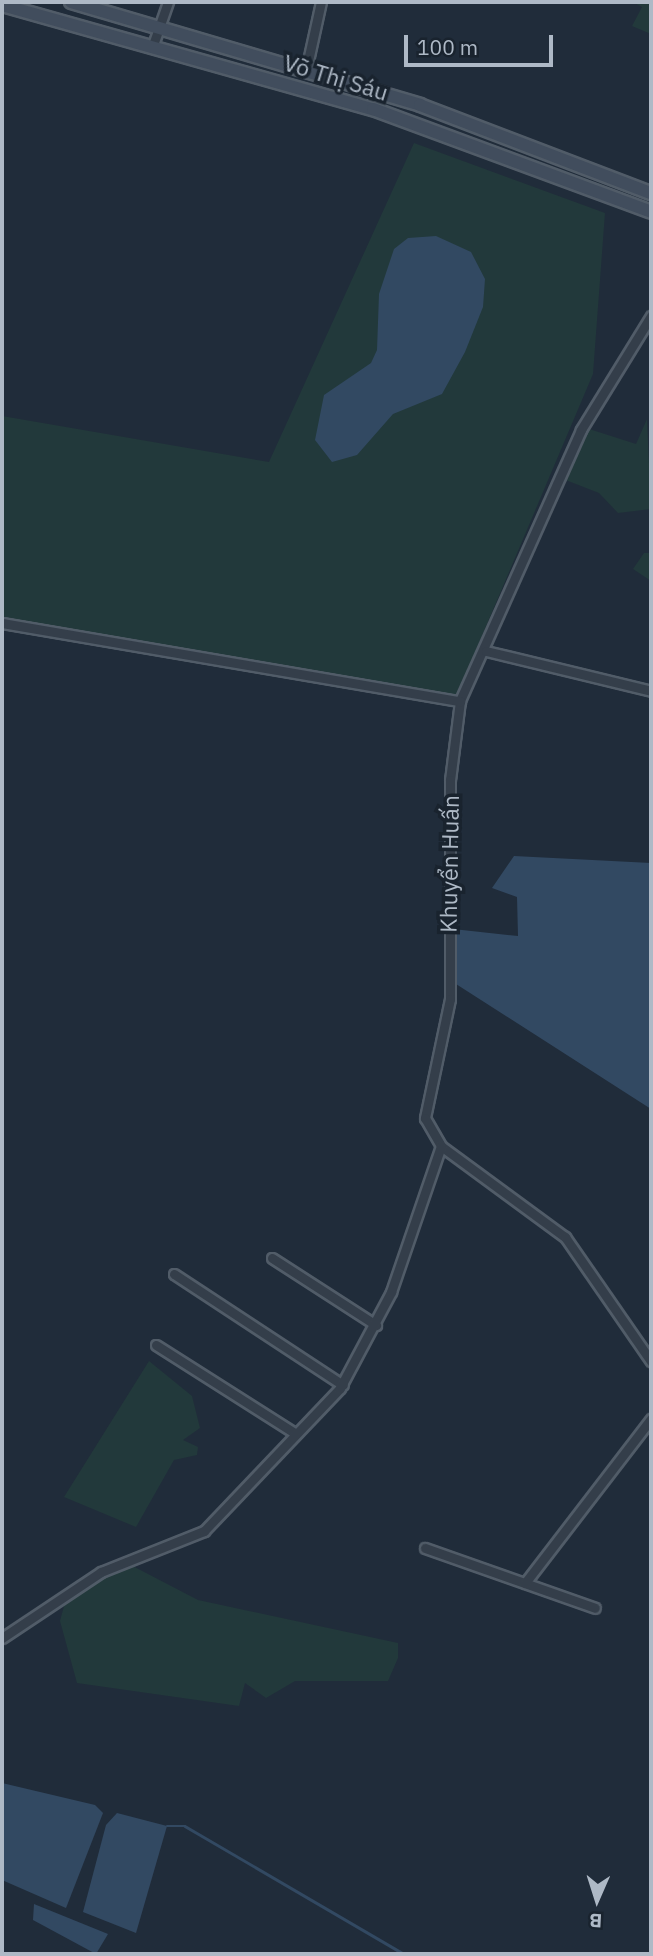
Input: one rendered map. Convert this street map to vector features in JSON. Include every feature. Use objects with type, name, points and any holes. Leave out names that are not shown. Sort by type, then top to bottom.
[{"type":"main road","name":"Võ Thị Sáu","points":[[71,2],[306,70],[515,138],[651,193]]},
{"type":"main road","name":"Võ Thị Sáu","points":[[2,5],[153,45],[373,109],[651,212]]},
{"type":"street","points":[[153,45],[168,2]]},
{"type":"street","points":[[306,70],[321,2]]},
{"type":"street","name":"Khuyển Huấn","points":[[651,316],[581,430],[486,651],[460,701],[450,780],[450,999],[425,1118],[441,1146],[565,1237],[651,1361]]},
{"type":"street","points":[[2,623],[460,701]]},
{"type":"street","points":[[486,651],[651,691]]},
{"type":"street","points":[[2,1638],[101,1572],[204,1531],[343,1385],[376,1325],[441,1146]]},
{"type":"street","points":[[272,1258],[376,1325]]},
{"type":"street","points":[[174,1273],[343,1385]]},
{"type":"street","points":[[156,1345],[296,1434]]},
{"type":"street","points":[[525,1583],[651,1419]]},
{"type":"street","points":[[425,1548],[595,1608]]},
{"type":"green space","points":[[633,2],[651,2],[651,34],[632,26],[642,7]]},
{"type":"green space","points":[[414,143],[605,213],[593,374],[454,702],[2,624],[2,416],[269,462]]},
{"type":"green space","points":[[647,419],[651,509],[618,513],[599,493],[563,479],[586,428],[636,444]]},
{"type":"green space","points":[[644,553],[651,553],[651,581],[633,569]]},
{"type":"green space","points":[[149,1361],[192,1396],[200,1428],[183,1440],[198,1447],[197,1455],[174,1460],[136,1527],[64,1497]]},
{"type":"green space","points":[[123,1561],[198,1600],[398,1643],[398,1658],[388,1681],[295,1681],[266,1698],[245,1683],[239,1706],[77,1683],[60,1621],[64,1606]]},
{"type":"water","points":[[436,236],[471,252],[485,279],[483,307],[465,352],[442,394],[393,414],[357,455],[332,462],[315,440],[324,395],[371,363],[377,350],[379,294],[394,249],[408,238]]},
{"type":"water","points":[[514,856],[651,863],[651,1109],[456,984],[453,929],[518,936],[517,897],[492,888]]},
{"type":"water","points":[[2,1783],[95,1805],[103,1813],[66,1908],[2,1880]]},
{"type":"water","points":[[117,1813],[167,1826],[136,1933],[83,1912],[106,1825]]},
{"type":"water","points":[[34,1904],[108,1934],[96,1954],[33,1920]]},
{"type":"waterway","points":[[167,1826],[185,1826],[404,1954]]}]
